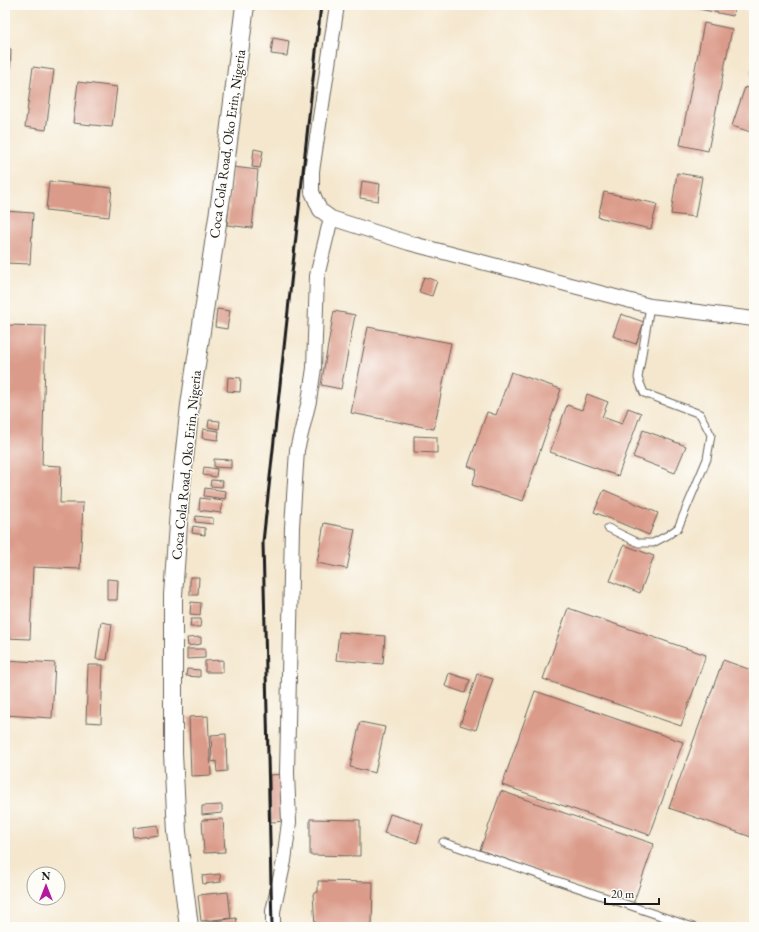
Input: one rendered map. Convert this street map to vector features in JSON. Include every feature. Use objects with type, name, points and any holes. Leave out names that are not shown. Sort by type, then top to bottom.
[{"type":"street","name":"Coca Cola Road, Oko Erin, Nigeria","points":[[189,927],[177,832],[175,800],[173,753],[172,595],[180,496],[190,405],[222,190],[245,5]]},
{"type":"street","points":[[337,5],[312,171],[312,192],[320,210],[331,218],[409,243],[650,306],[754,319]]},
{"type":"street","points":[[274,927],[274,911],[284,862],[289,822],[287,773],[292,527],[298,450],[309,401],[314,368],[317,276],[331,218]]},
{"type":"lane","points":[[608,528],[639,543],[653,543],[668,535],[678,528],[708,460],[711,435],[700,414],[644,393],[638,378],[650,306]]},
{"type":"lane","points":[[442,842],[693,927]]},
{"type":"building","points":[[680,5],[735,5],[733,16]]},
{"type":"building","points":[[704,23],[732,29],[708,151],[680,145]]},
{"type":"building","points":[[273,38],[289,41],[287,56],[271,54]]},
{"type":"building","points":[[5,48],[11,49],[10,74],[5,73]]},
{"type":"building","points":[[754,63],[754,75],[750,74]]},
{"type":"building","points":[[33,67],[54,70],[46,130],[25,127]]},
{"type":"building","points":[[78,82],[117,87],[112,127],[73,123]]},
{"type":"building","points":[[745,87],[754,90],[754,133],[732,126]]},
{"type":"building","points":[[254,149],[263,151],[260,168],[252,167]]},
{"type":"building","points":[[233,167],[258,170],[252,228],[227,225]]},
{"type":"building","points":[[677,173],[702,177],[695,217],[671,214]]},
{"type":"building","points":[[49,181],[112,188],[109,217],[46,210]]},
{"type":"building","points":[[362,181],[380,184],[378,201],[360,198]]},
{"type":"building","points":[[604,192],[657,204],[651,229],[598,217]]},
{"type":"building","points":[[5,211],[33,213],[30,264],[5,263]]},
{"type":"building","points":[[424,277],[437,281],[432,296],[419,292]]},
{"type":"building","points":[[217,309],[230,311],[227,329],[215,327]]},
{"type":"building","points":[[334,311],[355,315],[341,389],[321,385]]},
{"type":"building","points":[[621,314],[644,322],[636,344],[613,336]]},
{"type":"building","points":[[5,325],[46,326],[42,465],[61,466],[60,503],[83,503],[80,569],[33,567],[30,639],[5,638]]},
{"type":"building","points":[[368,327],[451,343],[434,429],[351,413]]},
{"type":"building","points":[[511,372],[561,389],[523,501],[472,485],[477,470],[468,466],[487,412],[496,415]]},
{"type":"building","points":[[228,377],[241,378],[240,392],[227,391]]},
{"type":"building","points":[[587,394],[608,402],[602,417],[622,424],[628,408],[641,413],[618,476],[550,452],[567,405],[582,410]]},
{"type":"building","points":[[209,420],[220,421],[219,429],[208,427]]},
{"type":"building","points":[[203,429],[219,431],[218,440],[202,438]]},
{"type":"building","points":[[643,430],[686,446],[675,473],[633,457]]},
{"type":"building","points":[[414,436],[437,437],[437,453],[414,452]]},
{"type":"building","points":[[214,459],[231,460],[231,468],[214,467]]},
{"type":"building","points":[[204,467],[217,469],[216,477],[203,475]]},
{"type":"building","points":[[211,480],[223,481],[222,487],[210,486]]},
{"type":"building","points":[[205,488],[226,491],[225,499],[204,496]]},
{"type":"building","points":[[604,490],[658,513],[649,535],[594,512]]},
{"type":"building","points":[[200,498],[223,501],[221,513],[199,510]]},
{"type":"building","points":[[196,516],[213,518],[213,524],[195,522]]},
{"type":"building","points":[[324,523],[355,529],[347,569],[317,563]]},
{"type":"building","points":[[193,526],[205,528],[205,535],[192,533]]},
{"type":"building","points":[[624,545],[654,556],[640,593],[610,581]]},
{"type":"building","points":[[190,577],[199,577],[198,595],[190,595]]},
{"type":"building","points":[[107,579],[118,580],[117,600],[107,600]]},
{"type":"building","points":[[191,602],[201,603],[200,615],[190,614]]},
{"type":"building","points":[[568,608],[706,655],[681,726],[543,679]]},
{"type":"building","points":[[191,619],[201,619],[200,627],[190,627]]},
{"type":"building","points":[[101,622],[112,624],[107,660],[96,659]]},
{"type":"building","points":[[339,632],[385,636],[383,664],[336,660]]},
{"type":"building","points":[[201,637],[201,644],[188,646],[187,638]]},
{"type":"building","points":[[187,649],[205,649],[205,658],[187,659]]},
{"type":"building","points":[[5,660],[55,663],[52,718],[5,715]]},
{"type":"building","points":[[223,660],[223,672],[205,672],[205,661]]},
{"type":"building","points":[[723,660],[754,671],[754,838],[669,808]]},
{"type":"building","points":[[88,665],[103,665],[101,723],[86,722]]},
{"type":"building","points":[[187,669],[200,670],[200,677],[186,676]]},
{"type":"building","points":[[449,673],[470,680],[465,693],[445,686]]},
{"type":"building","points":[[477,674],[493,679],[476,730],[460,725]]},
{"type":"building","points":[[535,691],[683,742],[650,835],[502,785]]},
{"type":"building","points":[[208,716],[211,775],[191,776],[189,717]]},
{"type":"building","points":[[360,722],[385,727],[375,773],[350,767]]},
{"type":"building","points":[[226,734],[227,771],[217,772],[216,761],[212,762],[211,735]]},
{"type":"building","points":[[287,774],[287,821],[271,822],[270,775]]},
{"type":"building","points":[[501,791],[654,844],[633,904],[480,850]]},
{"type":"building","points":[[222,805],[222,813],[202,815],[202,806]]},
{"type":"building","points":[[390,814],[423,824],[417,843],[384,833]]},
{"type":"building","points":[[223,819],[225,852],[204,853],[202,820]]},
{"type":"building","points":[[310,819],[360,820],[360,856],[310,855]]},
{"type":"building","points":[[158,825],[159,835],[134,838],[133,828]]},
{"type":"building","points":[[220,874],[221,882],[203,884],[202,876]]},
{"type":"building","points":[[318,881],[373,882],[372,927],[315,926],[313,894],[318,892]]},
{"type":"building","points":[[228,892],[231,918],[201,921],[198,895]]},
{"type":"building","points":[[236,918],[238,927],[201,927],[201,923]]},
{"type":"railway","points":[[272,927],[263,542],[321,5]]}]
